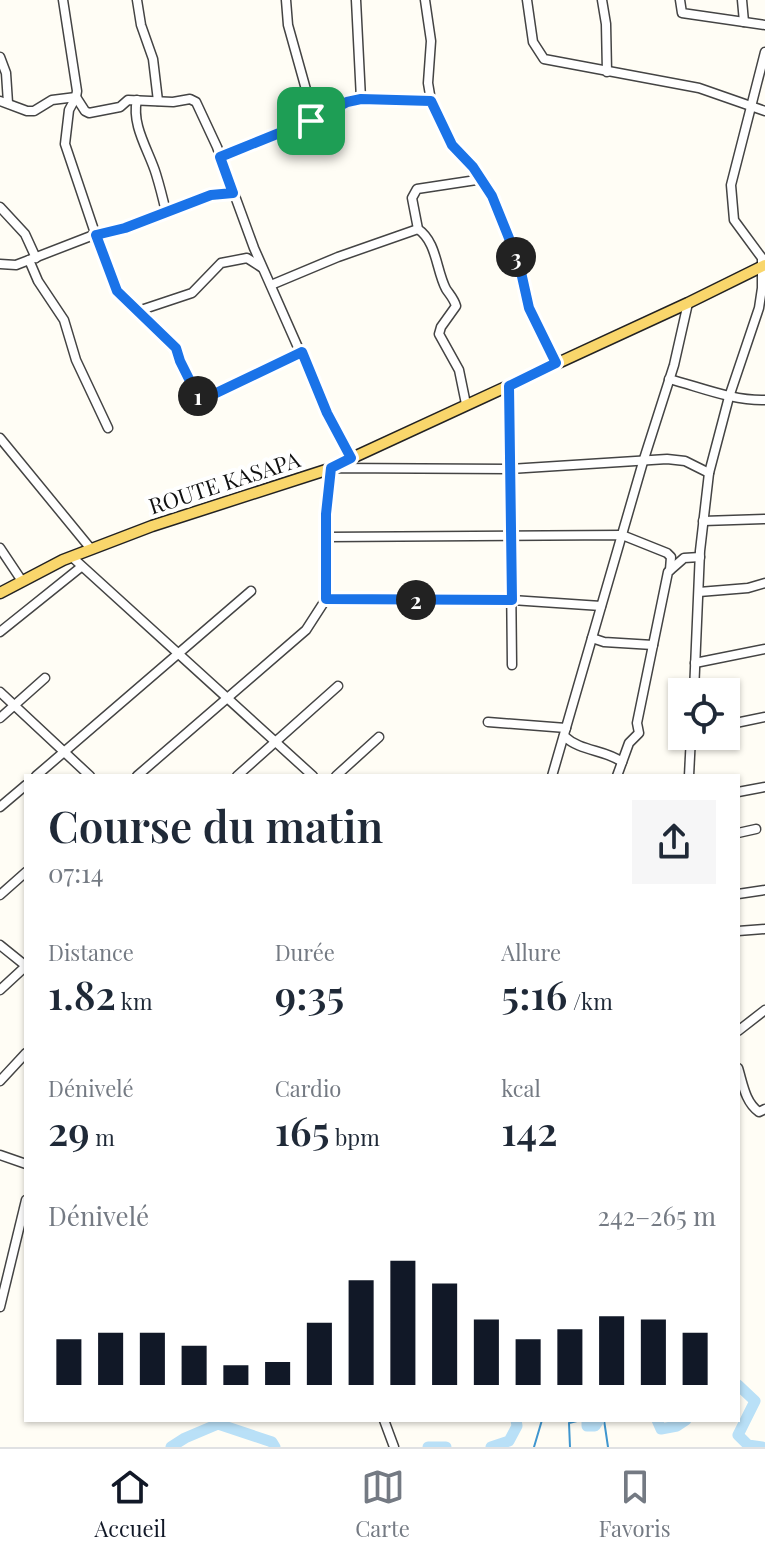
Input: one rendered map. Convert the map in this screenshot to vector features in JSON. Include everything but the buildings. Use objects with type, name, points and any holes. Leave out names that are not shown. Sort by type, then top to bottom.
[{"type":"main road","name":"ROUTE KASAPA","points":[[0,593],[91,549],[331,468],[688,303],[763,260]]},
{"type":"street","points":[[63,0],[76,97],[85,111],[89,113],[120,107],[128,100],[194,100],[327,413],[351,458]]},
{"type":"street","points":[[137,0],[141,25],[153,59],[158,101]]},
{"type":"street","points":[[286,0],[288,25],[307,93],[311,121]]},
{"type":"street","points":[[356,0],[361,99]]},
{"type":"street","points":[[425,0],[431,41],[428,83],[431,101],[452,145],[483,179],[519,263],[529,308],[556,363]]},
{"type":"street","points":[[527,0],[533,42],[544,59],[699,88],[765,111]]},
{"type":"street","points":[[602,0],[607,72]]},
{"type":"street","points":[[680,0],[682,13],[765,25]]},
{"type":"street","points":[[742,0],[744,22]]},
{"type":"street","points":[[694,678],[700,557],[709,473],[729,397],[759,308],[762,288],[763,260],[734,220],[731,185],[765,52]]},
{"type":"street","points":[[0,57],[6,73],[4,102],[18,110],[34,111],[52,100],[76,97]]},
{"type":"street","points":[[76,97],[69,110],[65,144],[117,291],[176,348],[198,397],[212,395],[302,352]]},
{"type":"street","points":[[220,157],[311,121],[347,102],[361,99],[431,101]]},
{"type":"street","points":[[137,100],[135,111],[140,133],[156,173],[166,212]]},
{"type":"street","points":[[466,404],[459,370],[439,334],[456,301],[447,290],[426,236],[418,229],[412,198],[417,189],[483,179]]},
{"type":"street","points":[[0,264],[11,266],[211,195],[233,193]]},
{"type":"street","points":[[0,207],[25,234],[38,281],[64,320],[76,360],[108,428]]},
{"type":"street","points":[[271,285],[418,229]]},
{"type":"street","points":[[138,311],[192,293],[221,263],[247,258],[264,269]]},
{"type":"street","points":[[553,774],[683,331],[688,303]]},
{"type":"street","points":[[669,379],[729,397],[765,400]]},
{"type":"street","points":[[509,386],[512,665]]},
{"type":"street","points":[[0,438],[91,549]]},
{"type":"street","points":[[139,774],[227,695],[306,630],[326,599],[331,468],[510,469],[676,459],[709,473]]},
{"type":"street","points":[[703,521],[765,519]]},
{"type":"street","points":[[326,537],[622,535],[667,553],[671,557],[670,570],[637,723],[639,733],[629,743],[618,774]]},
{"type":"street","points":[[0,548],[22,581]]},
{"type":"street","points":[[72,557],[311,774]]},
{"type":"street","points":[[670,570],[684,558],[700,557]]},
{"type":"street","points":[[0,632],[81,567]]},
{"type":"street","points":[[699,592],[765,583]]},
{"type":"street","points":[[38,774],[251,591]]},
{"type":"street","points":[[326,599],[512,600],[601,606]]},
{"type":"street","points":[[592,638],[604,642],[653,645]]},
{"type":"street","points":[[695,663],[765,649]]},
{"type":"street","points":[[0,718],[45,678]]},
{"type":"street","points":[[239,774],[338,686]]},
{"type":"street","points":[[0,692],[88,774]]},
{"type":"street","points":[[740,722],[765,717]]},
{"type":"street","points":[[488,722],[565,732],[576,745],[607,753],[622,762]]},
{"type":"street","points":[[338,774],[379,737]]},
{"type":"street","points":[[689,774],[690,750]]},
{"type":"street","points":[[0,807],[24,787]]},
{"type":"street","points":[[740,792],[765,787]]},
{"type":"street","points":[[740,833],[756,829]]},
{"type":"street","points":[[0,895],[24,874]]},
{"type":"street","points":[[740,894],[765,890]]},
{"type":"street","points":[[740,931],[762,930],[765,940]]},
{"type":"street","points":[[0,945],[24,964]]},
{"type":"street","points":[[0,990],[24,968]]},
{"type":"street","points":[[740,1029],[765,1010]]},
{"type":"street","points":[[0,1081],[24,1055]]},
{"type":"street","points":[[740,1076],[753,1108],[759,1112],[765,1109]]},
{"type":"street","points":[[0,1155],[24,1163]]},
{"type":"street","points":[[0,1307],[24,1208]]},
{"type":"street","points":[[385,1422],[394,1447]]},
{"type":"waterway","points":[[740,1387],[755,1401],[738,1435],[748,1445],[762,1447]]},
{"type":"waterway","points":[[491,1447],[509,1441],[516,1422]]},
{"type":"waterway","points":[[534,1447],[541,1422]]},
{"type":"waterway","points":[[570,1447],[569,1423],[573,1422]]},
{"type":"waterway","points":[[587,1422],[587,1426],[595,1426],[598,1422]]},
{"type":"waterway","points":[[604,1422],[608,1447]]},
{"type":"waterway","points":[[658,1422],[661,1429],[683,1422]]},
{"type":"waterway","points":[[171,1447],[218,1424],[272,1442],[275,1447]]},
{"type":"waterway","points":[[428,1447],[446,1447]]},
{"type":"route","points":[[361,99],[431,101],[452,145],[483,179],[492,196],[519,263],[529,308],[556,363],[509,386],[512,600],[326,599],[326,514],[331,468],[351,458],[327,413],[302,352],[212,395],[198,397],[176,348],[126,302],[113,282],[96,235],[125,228],[211,195],[233,193],[220,157],[311,121],[347,102],[361,99]]}]
